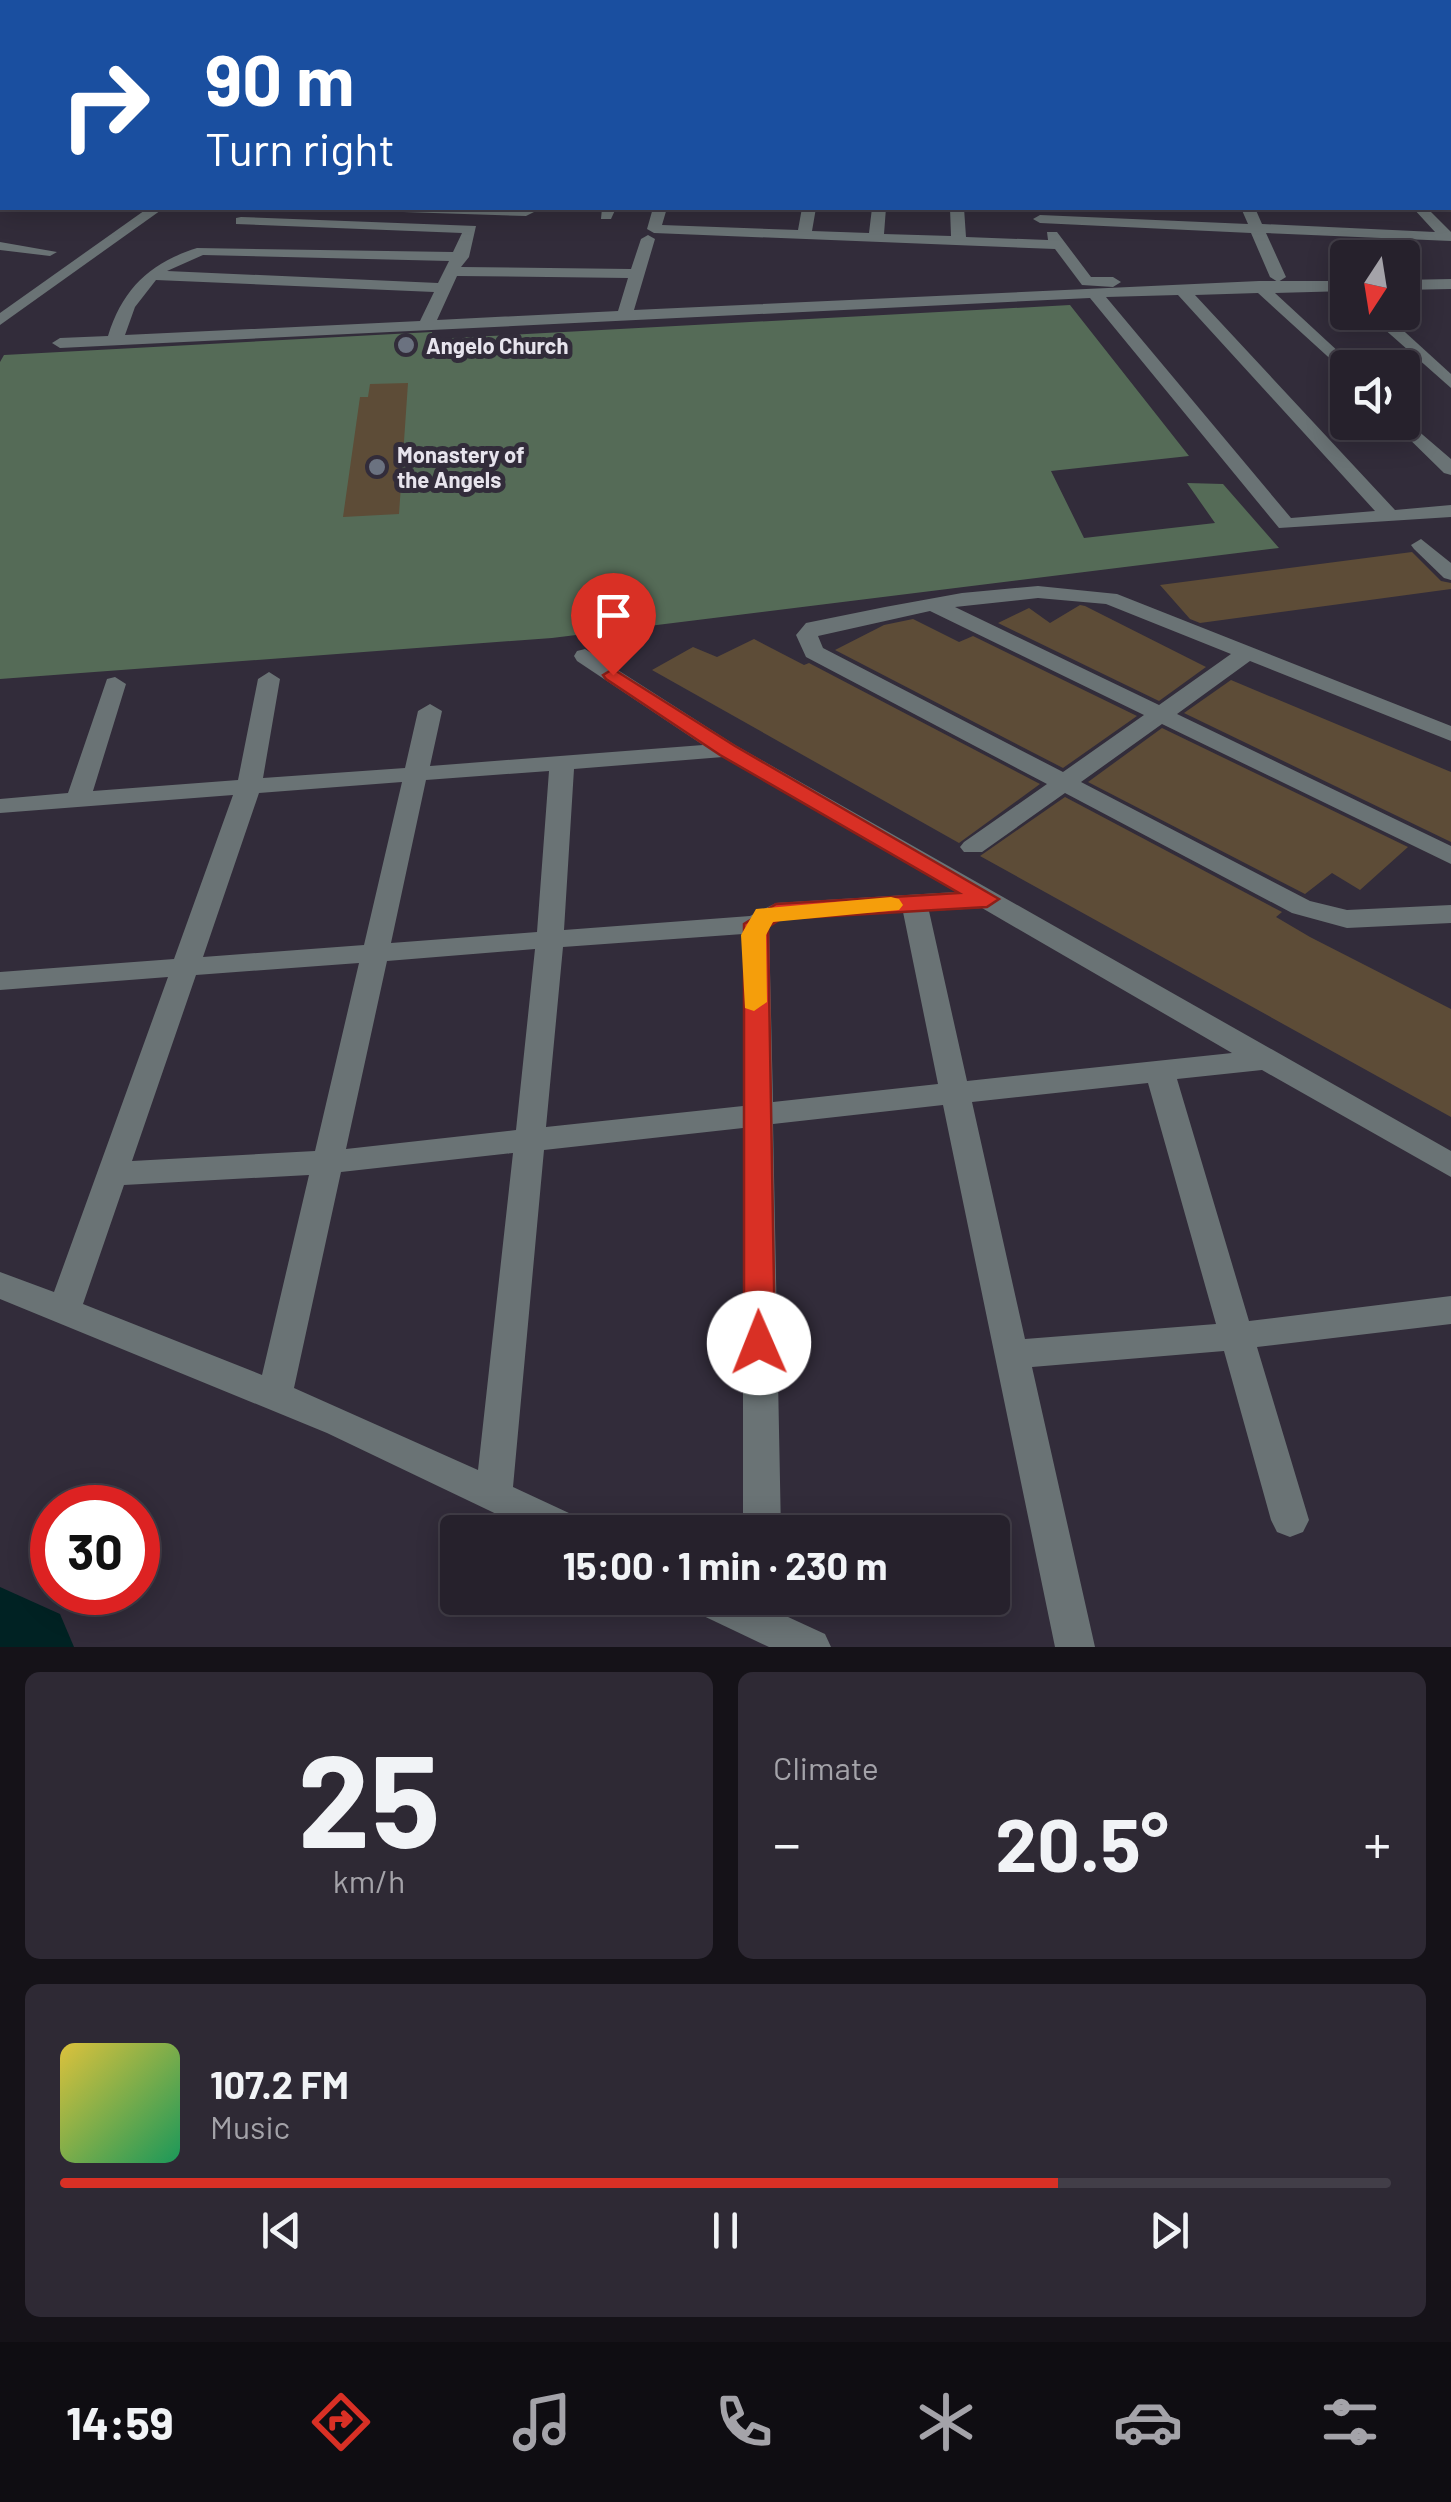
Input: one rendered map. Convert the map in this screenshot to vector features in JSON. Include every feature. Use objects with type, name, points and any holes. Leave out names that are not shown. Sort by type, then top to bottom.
[{"type":"street","points":[[0,320],[154,210]]},
{"type":"street","points":[[495,210],[530,210]]},
{"type":"street","points":[[659,210],[654,229],[736,226],[804,235],[1060,245]]},
{"type":"street","points":[[804,235],[809,210]]},
{"type":"street","points":[[876,238],[880,210]]},
{"type":"street","points":[[957,210],[959,241]]},
{"type":"street","points":[[1144,210],[1148,225]]},
{"type":"street","points":[[1249,210],[1278,278]]},
{"type":"street","points":[[1422,210],[1449,237]]},
{"type":"street","points":[[1039,213],[1258,232],[1449,237]]},
{"type":"street","points":[[1039,213],[1087,282],[1278,278],[1330,283]]},
{"type":"street","points":[[241,221],[471,229],[426,326]]},
{"type":"street","points":[[624,317],[648,239]]},
{"type":"street","points":[[0,246],[50,252]]},
{"type":"street","points":[[0,262],[18,248]]},
{"type":"street","points":[[114,340],[132,290],[188,254],[216,249],[637,274]]},
{"type":"street","points":[[1420,274],[1451,273]]},
{"type":"street","points":[[153,275],[446,288]]},
{"type":"street","points":[[60,342],[1094,292],[1330,284]]},
{"type":"street","points":[[1420,285],[1451,284]]},
{"type":"street","points":[[1259,286],[1330,353]]},
{"type":"street","points":[[1182,290],[1390,516]]},
{"type":"street","points":[[1094,292],[1286,524],[1451,511]]},
{"type":"street","points":[[1394,330],[1451,383]]},
{"type":"street","points":[[1420,439],[1451,469]]},
{"type":"street","points":[[1422,545],[1451,574]]},
{"type":"street","points":[[1451,734],[1110,598],[1083,592],[1050,591],[935,605],[814,628],[807,635],[814,652],[1301,907],[1348,919],[1451,914]]},
{"type":"street","points":[[935,605],[1451,856]]},
{"type":"street","points":[[973,847],[1248,653]]},
{"type":"street","points":[[585,656],[727,750],[1451,1165]]},
{"type":"street","points":[[64,1311],[249,786],[269,679]]},
{"type":"street","points":[[78,800],[116,684]]},
{"type":"street","points":[[275,1396],[430,711]]},
{"type":"street","points":[[0,806],[727,750]]},
{"type":"street","points":[[494,1496],[550,939],[562,764]]},
{"type":"street","points":[[0,981],[756,924],[776,911],[987,899]]},
{"type":"street","points":[[914,903],[1075,1647]]},
{"type":"street","points":[[756,924],[762,1515]]},
{"type":"street","points":[[112,1174],[328,1162],[1268,1059]]},
{"type":"street","points":[[1160,1072],[1290,1520]]},
{"type":"street","points":[[0,1285],[275,1396],[535,1515]]},
{"type":"street","points":[[1012,1354],[1237,1336],[1451,1310]]},
{"type":"street","points":[[768,1615],[810,1647]]},
{"type":"green space","points":[[1070,305],[1189,456],[1051,471],[1084,538],[1215,523],[1187,483],[1223,484],[1279,548],[552,638],[0,679],[0,362],[4,355],[432,332],[433,339]]},
{"type":"building","name":"Monastery of the Angels","points":[[408,383],[399,514],[343,517],[360,397],[368,397],[370,384]]},
{"type":"building","points":[[1412,552],[1441,581],[1451,583],[1451,589],[1200,623],[1190,619],[1160,585]]},
{"type":"building","points":[[1080,605],[1206,667],[1159,701],[998,623],[1029,608],[1050,623]]},
{"type":"building","points":[[913,619],[959,642],[973,636],[1137,716],[1063,768],[835,650],[884,625]]},
{"type":"building","points":[[754,639],[804,665],[809,663],[1040,784],[959,843],[652,670],[693,647],[717,657]]},
{"type":"building","points":[[1231,680],[1451,772],[1451,842],[1184,713]]},
{"type":"building","points":[[1162,728],[1408,847],[1360,890],[1332,873],[1305,894],[1088,782]]},
{"type":"building","points":[[1065,797],[1282,912],[1276,917],[1310,937],[1451,1009],[1451,1117],[980,856]]},
{"type":"waterway","points":[[0,1633],[25,1647]]},
{"type":"slow traffic","points":[[754,1002],[754,935],[756,924],[764,915],[776,911],[891,905]]},
{"type":"place","name":"Angelo Church","points":[[406,345]]},
{"type":"place","name":"Monastery of the Angels","points":[[377,467]]},
{"type":"route","points":[[613,675],[727,750],[987,899],[776,911],[764,915],[756,924],[759,1343]]}]
